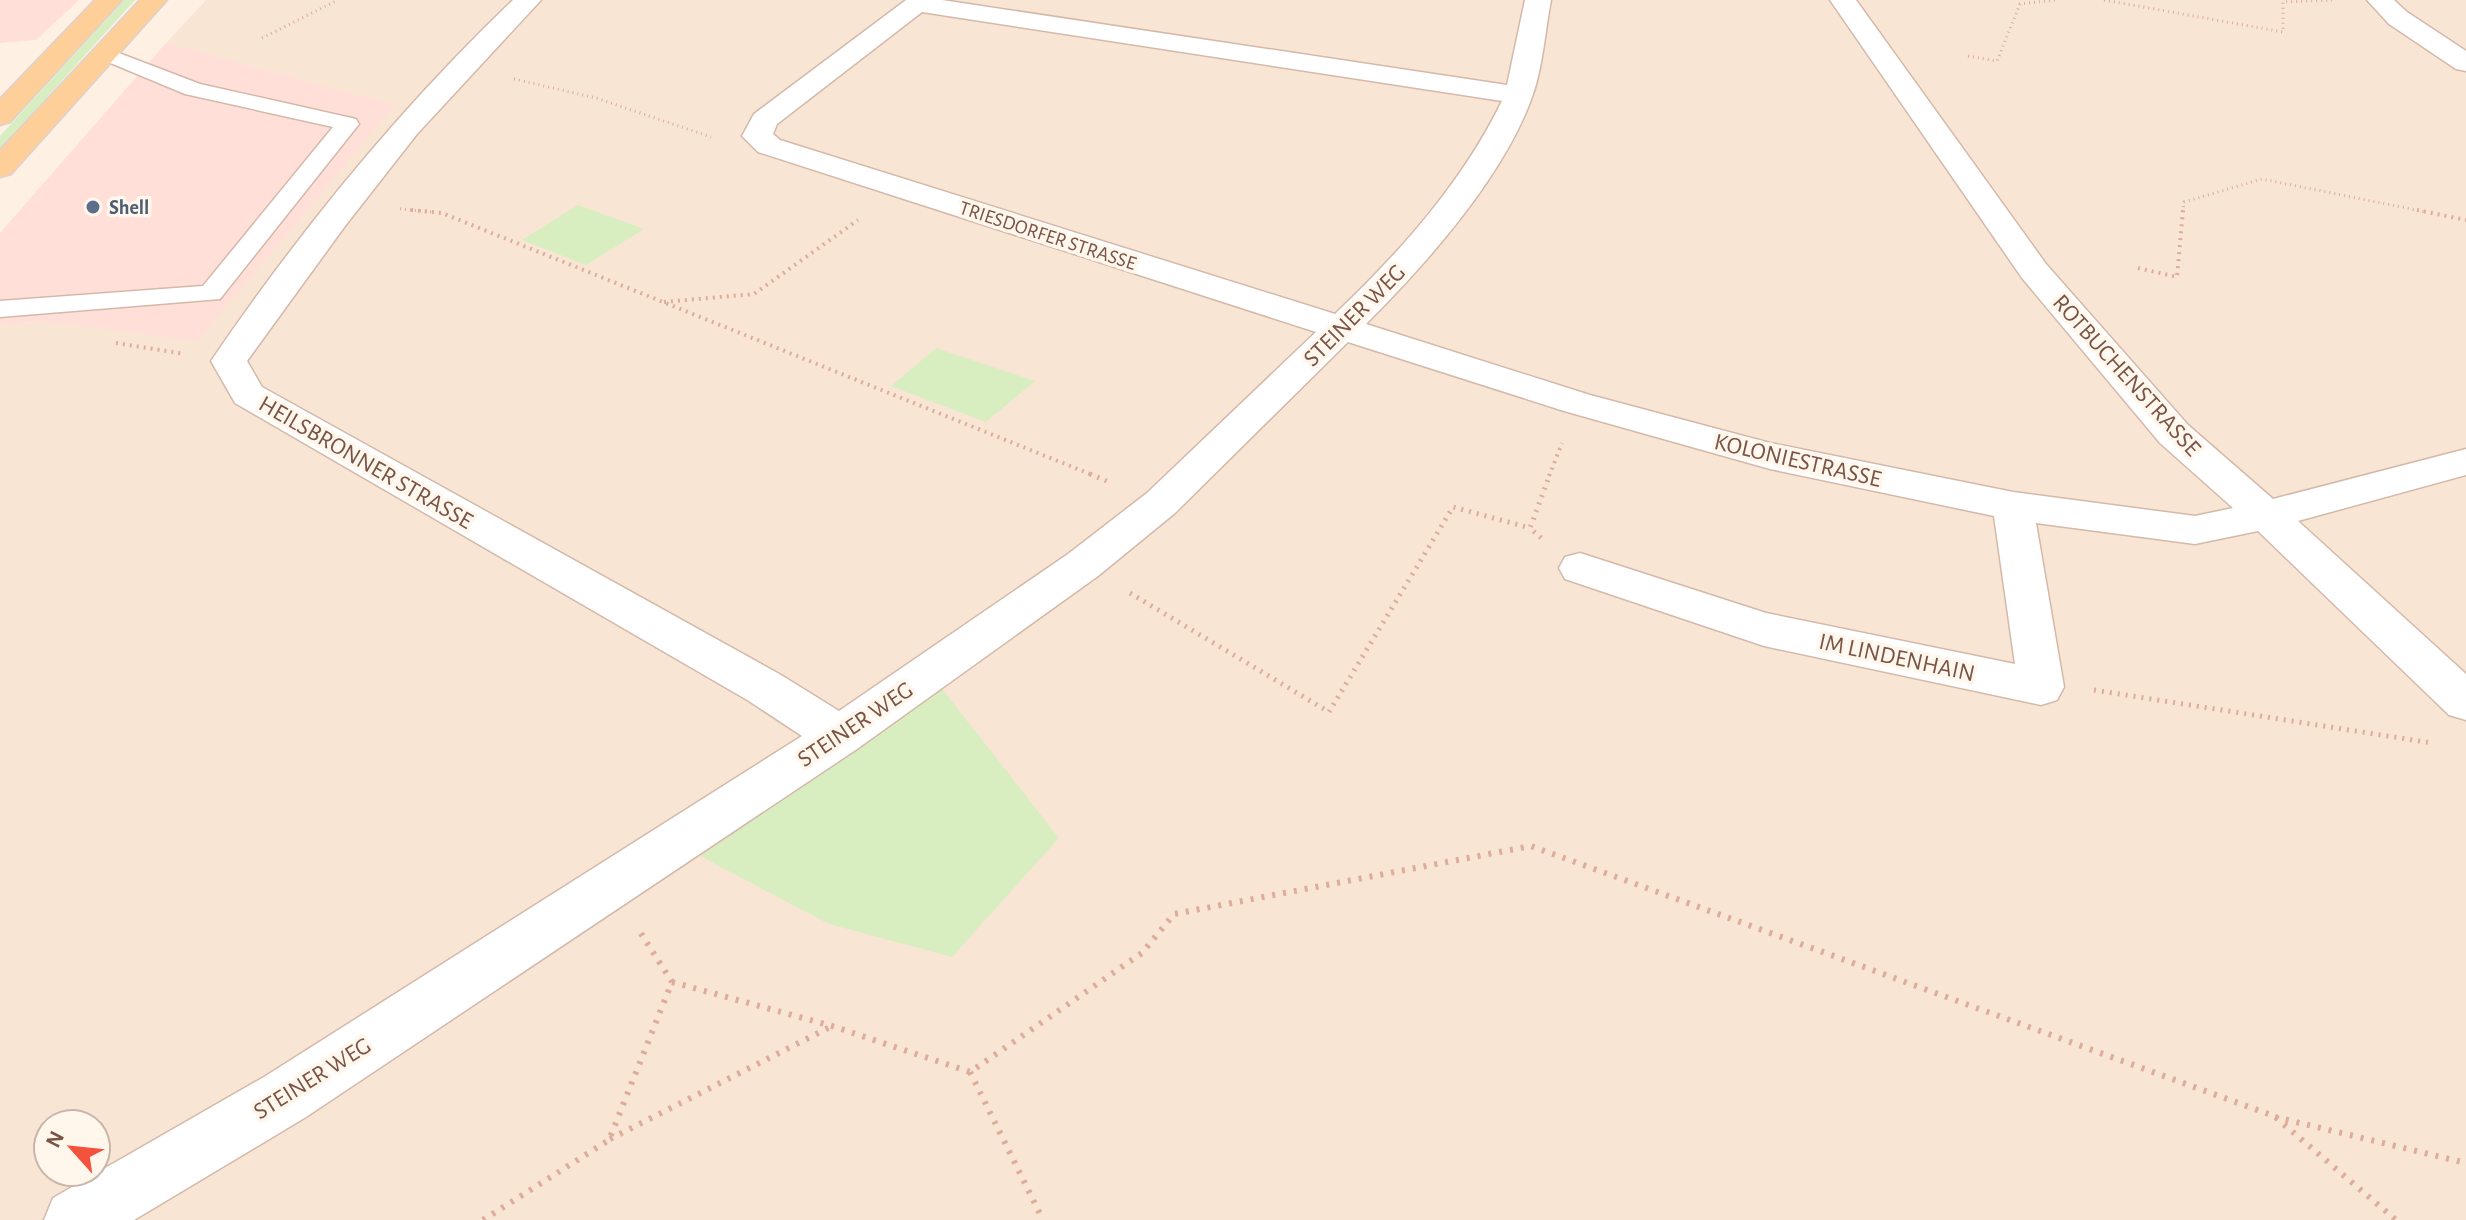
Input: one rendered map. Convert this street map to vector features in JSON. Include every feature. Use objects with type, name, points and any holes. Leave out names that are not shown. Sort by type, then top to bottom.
[{"type":"main road","points":[[0,116],[109,0]]},
{"type":"main road","points":[[0,168],[154,0]]},
{"type":"street","name":"HEILSBRONNER STRASSE","points":[[528,0],[459,66],[343,204],[229,361],[248,395],[765,688],[840,736]]},
{"type":"street","name":"STEINER WEG","points":[[75,1220],[285,1097],[840,736],[1083,565],[1161,503],[1404,267],[1447,211],[1495,146],[1519,95],[1538,0]]},
{"type":"street","name":"ROTBUCHENSTRASSE","points":[[1843,0],[2034,271],[2174,434],[2266,515],[2466,702]]},
{"type":"street","points":[[2380,0],[2398,18],[2466,63]]},
{"type":"street","points":[[757,136],[764,120],[920,2],[1519,95]]},
{"type":"street","name":"TRIESDORFER STRASSE","points":[[757,136],[769,146],[1341,329]]},
{"type":"street","name":"KOLONIESTRASSE","points":[[1341,329],[1577,403],[1770,456],[2013,506],[2195,530],[2266,515],[2466,462]]},
{"type":"street","points":[[2013,506],[2041,687]]},
{"type":"street","name":"IM LINDENHAIN","points":[[1580,568],[1764,629],[2041,687]]},
{"type":"lane","points":[[0,309],[211,293],[348,124],[193,89],[103,53]]},
{"type":"path","points":[[262,38],[338,0]]},
{"type":"path","points":[[1968,56],[1997,61],[2020,4],[2055,0]]},
{"type":"path","points":[[2104,0],[2283,32],[2283,2],[2334,0]]},
{"type":"path","points":[[459,66],[596,98],[725,142],[757,136]]},
{"type":"path","points":[[2138,268],[2177,277],[2184,202],[2262,179],[2466,220]]},
{"type":"path","points":[[663,302],[754,294],[902,189]]},
{"type":"path","points":[[343,204],[442,213],[1161,503]]},
{"type":"path","points":[[1530,528],[1577,403]]},
{"type":"path","points":[[1083,565],[1329,712],[1453,507],[1530,528],[1580,568]]},
{"type":"path","points":[[2041,687],[2115,691],[2424,744],[2438,741]]},
{"type":"path","points":[[970,1072],[1142,953],[1174,914],[1531,846],[2274,1116],[2466,1163]]},
{"type":"path","points":[[609,885],[672,982],[832,1026],[970,1072],[1043,1220]]},
{"type":"path","points":[[609,1140],[672,982]]},
{"type":"path","points":[[483,1220],[609,1140],[832,1026]]},
{"type":"path","points":[[2274,1116],[2396,1220]]},
{"type":"shaded area","points":[[0,0],[79,0],[36,40],[0,43]]},
{"type":"shaded area","points":[[206,0],[2466,0],[2466,1220],[0,1220],[0,325],[43,321],[394,105],[166,43]]},
{"type":"shaded area","points":[[166,43],[395,105],[197,341],[43,321],[0,325],[0,233]]},
{"type":"green space","points":[[124,0],[135,0],[0,149],[0,136]]},
{"type":"green space","points":[[578,205],[644,229],[586,265],[522,240]]},
{"type":"green space","points":[[936,348],[1035,381],[986,422],[891,386]]},
{"type":"green space","points":[[940,686],[1059,838],[952,957],[829,924],[700,856]]},
{"type":"place","name":"Shell","points":[[93,207]]}]
